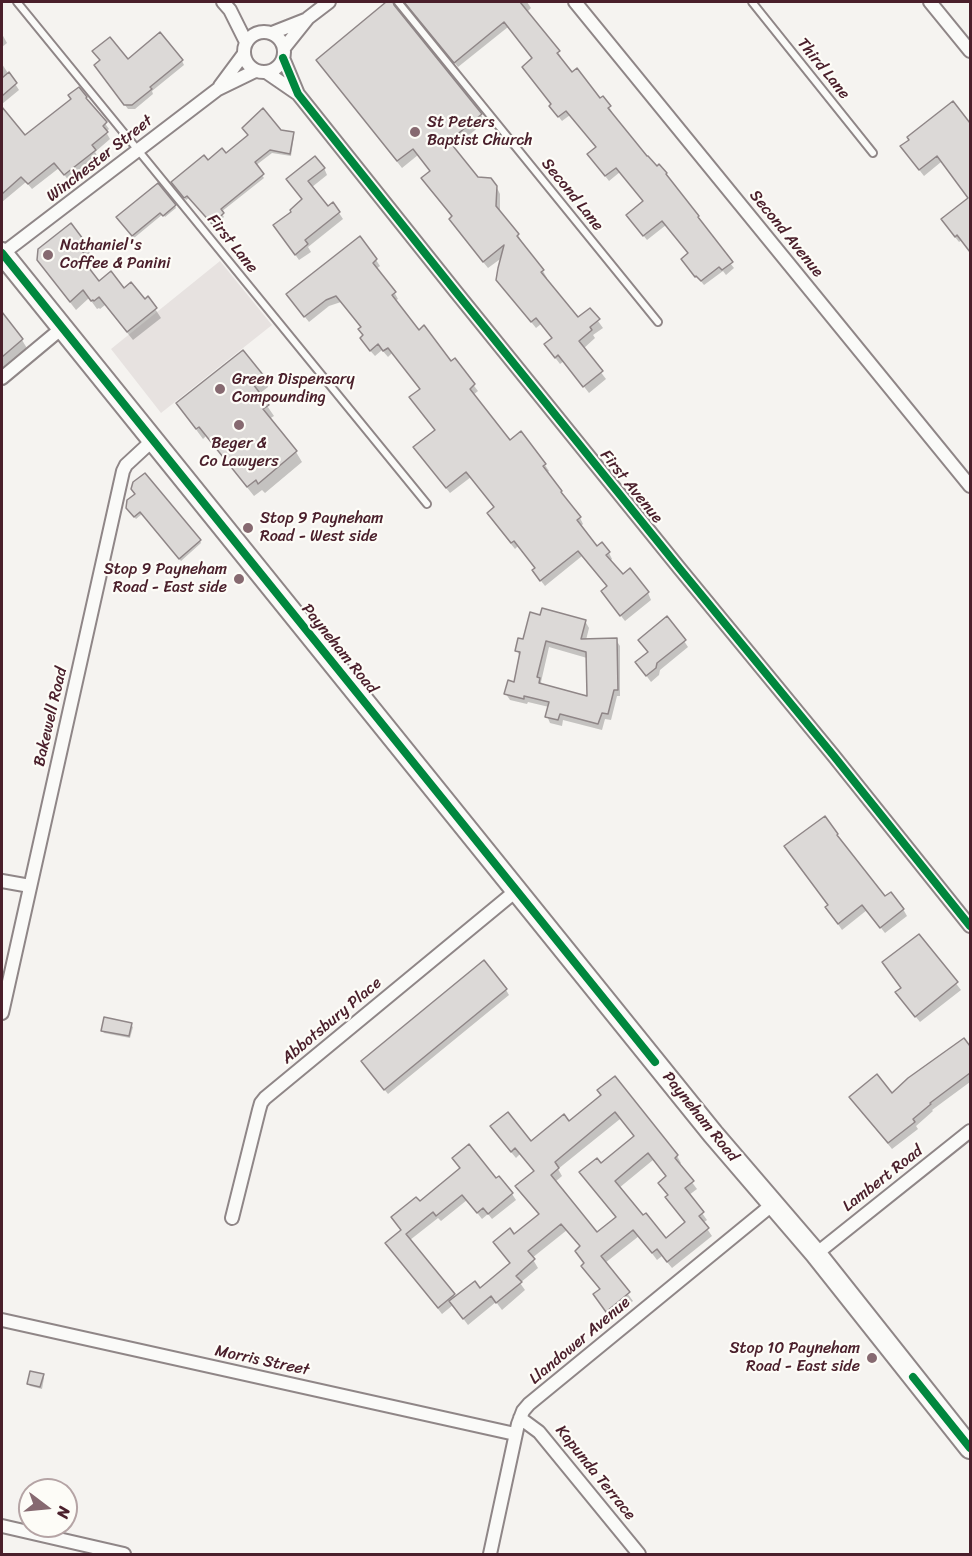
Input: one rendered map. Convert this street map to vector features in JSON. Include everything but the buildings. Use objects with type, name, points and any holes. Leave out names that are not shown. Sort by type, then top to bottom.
[{"type":"main road","name":"Payneham Road","points":[[2,254],[713,1134],[816,1254],[970,1448]]},
{"type":"street","points":[[308,18],[284,53],[280,65],[273,70],[261,72],[250,67],[243,56],[243,48],[254,34],[273,33],[308,18],[329,2]]},
{"type":"street","name":"Second Avenue","points":[[575,2],[970,486]]},
{"type":"street","points":[[930,2],[970,51]]},
{"type":"street","points":[[226,5],[259,32]]},
{"type":"street","points":[[226,5],[246,42]]},
{"type":"street","points":[[273,33],[282,42],[284,53]]},
{"type":"street","name":"First Avenue","points":[[284,53],[298,94],[970,926]]},
{"type":"street","name":"Winchester Street","points":[[2,254],[218,89],[243,56]]},
{"type":"street","name":"Winchester Street","points":[[218,89],[261,72]]},
{"type":"street","name":"First Avenue","points":[[261,72],[298,94]]},
{"type":"street","points":[[2,378],[62,328]]},
{"type":"street","name":"Bakewell Road","points":[[2,1013],[123,471],[126,465],[153,440]]},
{"type":"street","points":[[2,881],[30,886]]},
{"type":"street","name":"Abbotsbury Place","points":[[232,1218],[261,1103],[517,890]]},
{"type":"street","name":"Lambert Road","points":[[816,1254],[970,1131]]},
{"type":"street","name":"Llandower Avenue","points":[[490,1554],[515,1434],[520,1418],[529,1404],[773,1204]]},
{"type":"street","name":"Morris Street","points":[[2,1320],[515,1434]]},
{"type":"street","name":"Kapunda Terrace","points":[[520,1418],[539,1432],[639,1554]]},
{"type":"street","points":[[2,1527],[124,1554]]},
{"type":"lane","name":"First Lane","points":[[17,2],[427,504]]},
{"type":"lane","name":"Second Lane","points":[[398,2],[658,322]]},
{"type":"lane","name":"Third Lane","points":[[752,2],[873,153]]},
{"type":"shaded area","points":[[220,261],[272,325],[161,413],[111,349]]},
{"type":"cycle path","points":[[283,58],[298,94],[970,926]]},
{"type":"cycle path","points":[[2,253],[655,1062]]},
{"type":"cycle path","points":[[913,1377],[970,1448]]},
{"type":"place","name":"St Peters Baptist Church","points":[[415,132]]},
{"type":"place","name":"Nathaniel's Coffee & Panini","points":[[48,255]]},
{"type":"place","name":"Green Dispensary Compounding","points":[[220,389]]},
{"type":"place","name":"Beger & Co Lawyers","points":[[239,425]]},
{"type":"place","name":"Stop 9 Payneham Road - West side","points":[[248,528]]},
{"type":"place","name":"Stop 9 Payneham Road - East side","points":[[239,579]]},
{"type":"place","name":"Stop 10 Payneham Road - East side","points":[[872,1358]]}]
